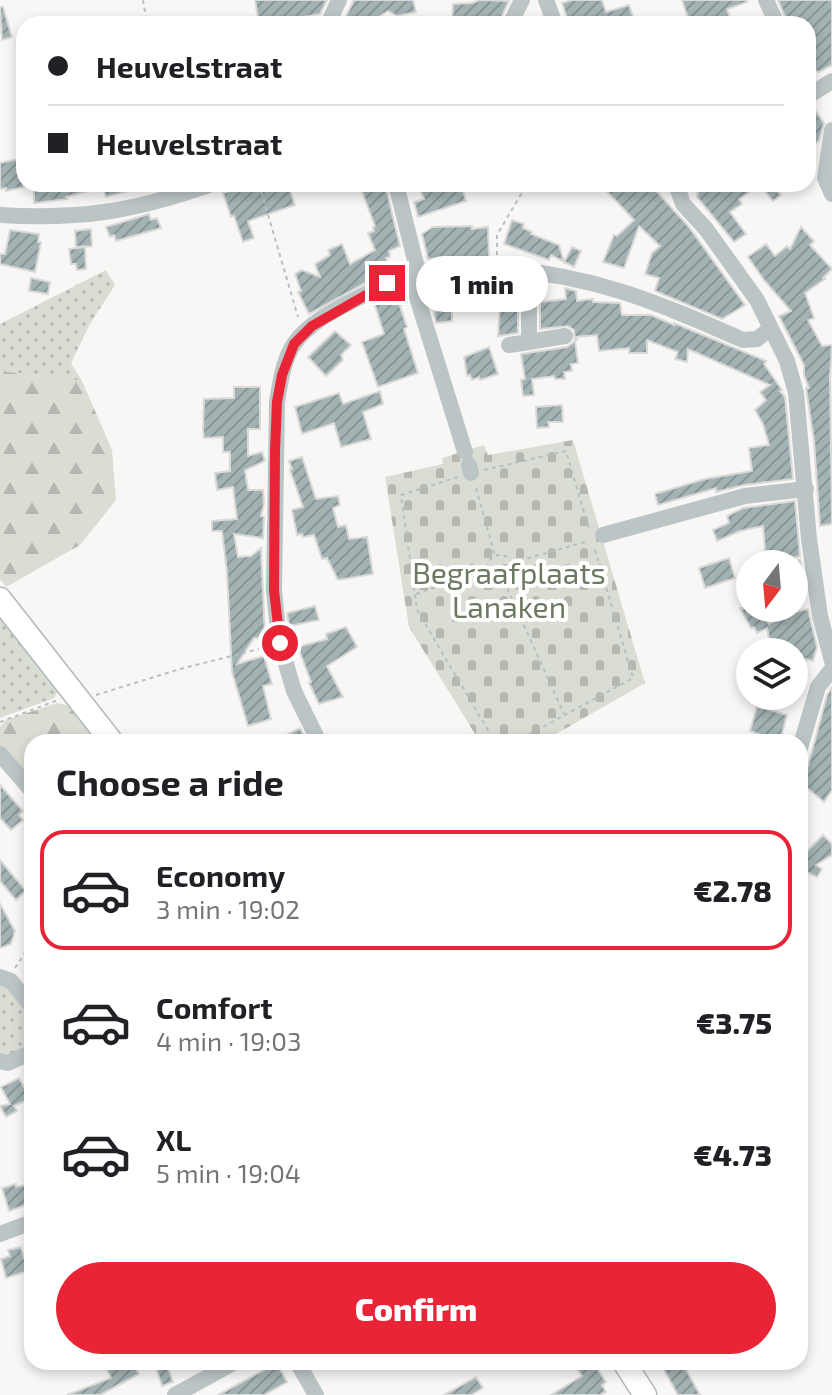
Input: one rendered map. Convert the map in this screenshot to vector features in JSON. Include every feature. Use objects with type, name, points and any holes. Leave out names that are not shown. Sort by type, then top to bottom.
[{"type":"main road","points":[[0,599],[105,734]]},
{"type":"main road","points":[[629,1370],[645,1395]]},
{"type":"street","points":[[832,130],[825,178],[832,194]]},
{"type":"street","points":[[0,215],[55,218],[104,214],[188,192]]},
{"type":"street","points":[[398,192],[414,274],[467,458]]},
{"type":"street","points":[[679,192],[683,204],[706,229],[757,300],[787,361],[796,393],[809,539],[822,632],[832,661]]},
{"type":"street","points":[[315,734],[294,691],[280,643],[274,590],[277,402],[282,375],[294,344],[312,326],[387,283],[414,274],[477,267],[529,270],[581,278],[661,304],[743,340],[757,339],[770,329]]},
{"type":"street","points":[[529,270],[529,342]]},
{"type":"street","points":[[509,345],[565,336]]},
{"type":"street","points":[[598,538],[745,496],[806,489]]},
{"type":"street","points":[[804,734],[818,687],[832,669]]},
{"type":"street","points":[[0,754],[24,782]]},
{"type":"street","points":[[4,978],[24,999]]},
{"type":"street","points":[[0,1061],[8,1063],[24,1056]]},
{"type":"street","points":[[0,1234],[24,1225]]},
{"type":"street","points":[[175,1395],[220,1370]]},
{"type":"street","points":[[302,1370],[316,1395]]},
{"type":"path","points":[[261,192],[303,335]]},
{"type":"path","points":[[497,268],[497,235],[522,192]]},
{"type":"path","points":[[490,734],[417,610],[401,495],[467,458],[566,451],[598,538],[633,678],[530,734]]},
{"type":"path","points":[[467,458],[495,556]]},
{"type":"path","points":[[512,563],[598,538]]},
{"type":"path","points":[[495,556],[505,556],[512,563],[512,574],[504,581],[493,579],[487,570],[495,556]]},
{"type":"path","points":[[415,594],[487,570]]},
{"type":"path","points":[[504,581],[565,716]]},
{"type":"path","points":[[0,722],[57,700],[96,695],[280,643]]},
{"type":"path","points":[[4,978],[24,952]]},
{"type":"green space","points":[[106,270],[115,285],[90,324],[71,363],[82,381],[0,371],[0,324]]},
{"type":"green space","points":[[0,371],[82,381],[112,450],[116,500],[80,545],[6,587],[0,579]]},
{"type":"green space","name":"Begraafplaats Lanaken","points":[[573,440],[645,683],[556,734],[475,734],[409,627],[385,477],[443,464],[442,458],[484,445],[488,455]]},
{"type":"green space","points":[[0,616],[58,691],[54,698],[0,718]]},
{"type":"green space","points":[[57,703],[70,706],[93,734],[24,734],[24,774],[0,748],[0,727],[6,720]]},
{"type":"green space","points":[[0,981],[24,1004],[24,1050],[0,1058]]},
{"type":"building","points":[[255,0],[327,0],[320,14],[258,16]]},
{"type":"building","points":[[354,0],[413,0],[416,12],[397,16],[388,11],[380,16],[346,16]]},
{"type":"building","points":[[480,0],[509,1],[502,16],[452,16],[453,4]]},
{"type":"building","points":[[602,0],[606,12],[629,5],[633,16],[566,16],[562,3]]},
{"type":"building","points":[[682,0],[747,0],[727,9],[729,16],[687,16]]},
{"type":"building","points":[[778,0],[832,0],[832,65],[816,71],[816,16],[785,16]]},
{"type":"building","points":[[0,7],[3,7],[12,37],[2,40]]},
{"type":"building","points":[[816,111],[824,123],[816,143]]},
{"type":"building","points":[[16,159],[16,189],[0,189],[0,163]]},
{"type":"building","points":[[34,192],[84,192],[67,199],[34,203]]},
{"type":"building","points":[[104,192],[124,192],[106,197]]},
{"type":"building","points":[[291,192],[295,205],[248,221],[254,238],[243,242],[223,193]]},
{"type":"building","points":[[362,192],[387,192],[400,246],[389,251],[390,257],[386,258],[391,269],[309,314],[298,292],[301,291],[295,274],[302,270],[320,277],[315,264],[330,255],[328,250],[342,244],[350,264],[375,250],[368,233],[374,231],[375,226]]},
{"type":"building","points":[[421,192],[463,192],[466,201],[418,217],[414,202],[424,199]]},
{"type":"building","points":[[608,192],[657,192],[689,227],[745,305],[722,319],[655,291],[659,278],[645,274],[652,253],[660,246],[639,226],[624,268],[603,262],[614,235],[617,236],[634,220]]},
{"type":"building","points":[[698,192],[750,192],[739,199],[742,204],[730,212],[746,234],[734,242],[697,197]]},
{"type":"building","points":[[766,192],[779,192],[781,195],[773,201]]},
{"type":"building","points":[[149,214],[151,220],[157,218],[161,228],[116,241],[114,235],[110,237],[106,227]]},
{"type":"building","points":[[512,220],[524,224],[523,228],[531,234],[559,245],[564,262],[551,255],[549,260],[504,244]]},
{"type":"building","points":[[472,226],[472,229],[488,227],[489,257],[428,259],[422,234],[433,227]]},
{"type":"building","points":[[801,227],[814,241],[810,245],[832,269],[825,279],[805,293],[814,318],[808,320],[822,346],[832,345],[832,524],[820,526],[814,441],[806,388],[809,388],[804,365],[779,316],[791,311],[748,257],[766,244],[775,256],[787,246],[790,249]]},
{"type":"building","points":[[91,229],[92,246],[76,247],[75,231]]},
{"type":"building","points":[[10,230],[39,234],[38,242],[41,242],[35,272],[0,264],[0,254],[5,254]]},
{"type":"building","points":[[85,247],[86,269],[77,270],[76,264],[71,264],[69,249]]},
{"type":"building","points":[[572,247],[581,251],[574,267],[564,262]]},
{"type":"building","points":[[31,278],[50,282],[48,294],[29,291]]},
{"type":"building","points":[[459,282],[461,300],[455,301],[456,308],[452,308],[452,321],[436,323],[432,286]]},
{"type":"building","points":[[565,288],[576,291],[577,301],[593,299],[593,302],[620,303],[622,315],[651,315],[766,361],[764,364],[785,397],[793,479],[716,492],[716,488],[658,505],[655,494],[705,479],[752,471],[749,448],[769,445],[755,410],[766,400],[760,392],[770,385],[688,349],[687,362],[675,359],[678,352],[647,340],[647,353],[629,353],[629,348],[599,351],[597,335],[576,337],[575,340],[574,330],[568,326],[540,329],[540,302],[566,299]]},
{"type":"building","points":[[501,289],[518,289],[518,333],[498,336]]},
{"type":"building","points":[[394,292],[406,298],[401,300],[403,304],[400,306],[418,373],[378,387],[362,342],[384,334],[374,302]]},
{"type":"building","points":[[335,331],[351,345],[341,355],[343,360],[326,376],[308,357]]},
{"type":"building","points":[[575,341],[578,363],[571,364],[572,371],[564,372],[565,379],[555,379],[554,376],[532,379],[534,395],[523,396],[521,380],[525,379],[521,354],[567,347]]},
{"type":"building","points":[[489,347],[498,374],[472,380],[470,375],[467,376],[464,357]]},
{"type":"building","points":[[234,387],[260,387],[260,429],[248,429],[248,456],[262,452],[265,461],[245,470],[248,490],[263,490],[263,538],[234,534],[238,557],[251,556],[261,548],[265,637],[254,638],[237,664],[264,656],[272,684],[263,686],[271,719],[248,726],[232,672],[222,531],[212,531],[212,521],[237,519],[233,487],[217,490],[215,473],[230,471],[230,452],[223,452],[223,437],[204,438],[203,430],[204,399],[234,398]]},
{"type":"building","points":[[380,391],[383,404],[363,412],[371,439],[341,447],[334,423],[302,434],[295,407],[339,393],[343,404]]},
{"type":"building","points":[[562,405],[563,422],[548,422],[549,427],[537,428],[536,407]]},
{"type":"building","points":[[302,457],[316,499],[338,496],[340,505],[333,508],[338,527],[346,525],[349,539],[367,537],[373,574],[338,580],[327,558],[322,559],[314,535],[297,535],[292,510],[303,507],[289,461]]},
{"type":"building","points":[[795,501],[799,550],[764,550],[763,526],[717,541],[713,530],[729,523],[727,516],[743,508]]},
{"type":"building","points":[[729,558],[735,578],[705,588],[699,568]]},
{"type":"building","points":[[315,606],[319,620],[289,626],[287,613]]},
{"type":"building","points":[[808,609],[817,647],[813,661],[808,660],[808,638],[769,638],[767,628],[757,633],[754,627],[751,628],[748,622],[808,622]]},
{"type":"building","points":[[346,627],[357,647],[327,666],[343,697],[319,704],[298,647],[327,639],[326,634]]},
{"type":"building","points":[[832,687],[832,790],[824,802],[808,789],[808,766],[827,695]]},
{"type":"building","points":[[756,710],[787,715],[782,734],[750,731]]},
{"type":"building","points":[[300,728],[303,734],[288,734]]},
{"type":"building","points":[[0,785],[23,811],[19,815],[23,820],[11,830],[0,818]]},
{"type":"building","points":[[823,835],[832,844],[832,855],[816,865],[822,869],[817,877],[808,873],[808,850]]},
{"type":"building","points":[[0,860],[24,889],[24,893],[16,900],[0,881]]},
{"type":"building","points":[[0,904],[15,931],[11,944],[0,948]]},
{"type":"building","points":[[19,1078],[24,1087],[24,1102],[14,1106],[17,1111],[6,1117],[0,1106],[10,1104],[1,1087]]},
{"type":"building","points":[[16,1184],[16,1187],[24,1185],[24,1206],[9,1211],[2,1188]]},
{"type":"building","points":[[21,1247],[24,1272],[6,1278],[1,1259],[10,1256],[8,1250]]},
{"type":"building","points":[[107,1370],[137,1370],[139,1374],[100,1395],[67,1395],[111,1378]]},
{"type":"building","points":[[157,1370],[169,1370],[173,1382],[162,1386]]},
{"type":"building","points":[[264,1370],[281,1370],[287,1382],[264,1395],[218,1395]]},
{"type":"building","points":[[578,1370],[598,1370],[606,1382],[602,1385],[606,1392],[600,1395],[551,1395],[582,1376]]},
{"type":"building","points":[[664,1370],[686,1370],[700,1395],[678,1395]]},
{"type":"building","points":[[476,1377],[483,1388],[471,1395],[444,1395]]},
{"type":"route","points":[[280,643],[274,590],[275,451],[277,402],[282,375],[294,344],[312,326],[387,283]]}]
